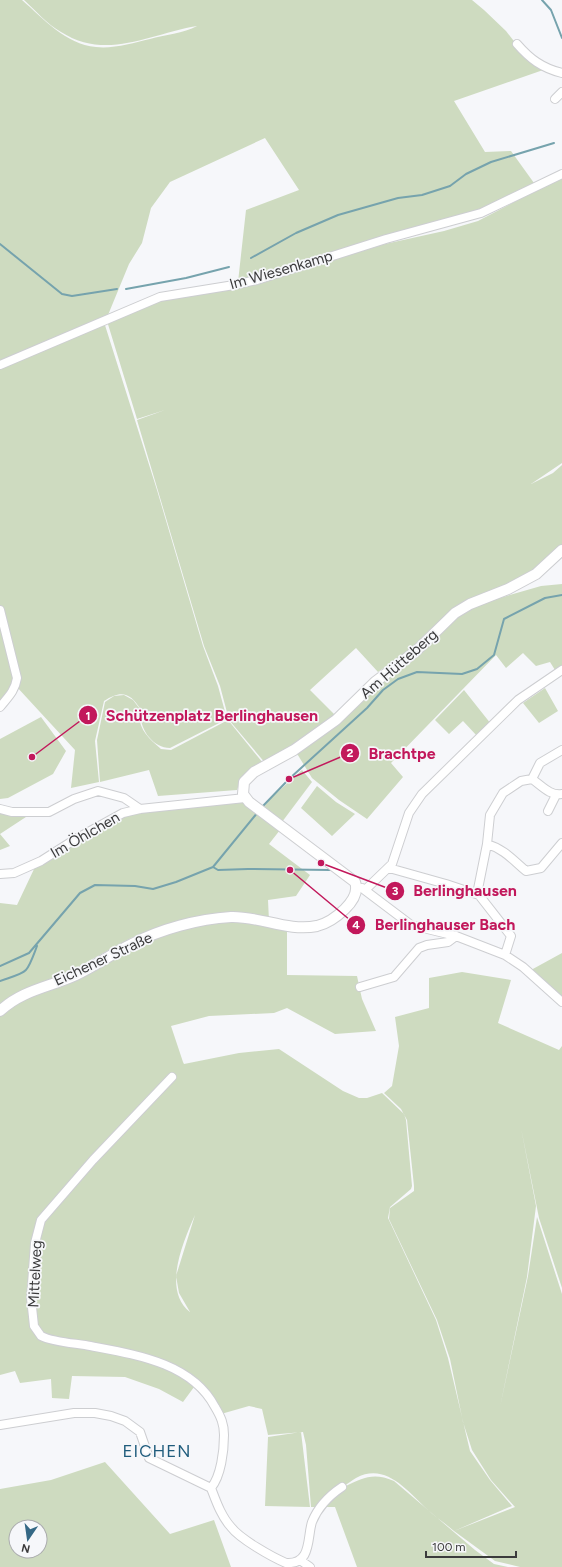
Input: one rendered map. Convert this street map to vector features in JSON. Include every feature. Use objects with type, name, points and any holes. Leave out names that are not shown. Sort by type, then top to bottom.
[{"type":"main road","name":"Am Hütteberg","points":[[248,801],[242,786],[248,777],[294,750],[336,720],[375,682],[421,646],[455,613],[470,604],[508,589],[536,574],[562,550]]},
{"type":"main road","points":[[248,801],[361,887]]},
{"type":"main road","name":"Eichener Straße","points":[[0,1011],[21,995],[77,974],[131,944],[153,934],[208,919],[237,917],[253,918],[293,927],[310,927],[324,924],[336,918],[349,904],[356,891],[361,887]]},
{"type":"street","points":[[517,44],[528,57],[536,63],[562,73]]},
{"type":"street","points":[[555,99],[562,92]]},
{"type":"street","name":"Im Wiesenkamp","points":[[0,365],[160,297],[234,286],[386,239],[474,216],[562,174]]},
{"type":"street","points":[[0,610],[17,678],[12,694],[0,706]]},
{"type":"street","points":[[562,670],[518,700],[422,794],[409,813],[395,860],[389,868],[361,887],[411,925],[456,936],[505,955],[523,967],[562,1002]]},
{"type":"street","points":[[532,779],[540,763],[562,750]]},
{"type":"street","points":[[505,955],[511,936],[479,895],[478,889],[487,844],[490,815],[503,793],[521,781],[532,779],[550,793],[559,794],[548,811]]},
{"type":"street","points":[[0,809],[12,812],[49,812],[74,799],[98,791],[124,798],[140,809]]},
{"type":"street","name":"Im Öhlchen","points":[[0,874],[14,873],[40,861],[123,813],[140,809],[248,801]]},
{"type":"street","points":[[487,844],[507,852],[512,860],[526,871],[541,868],[562,843]]},
{"type":"street","points":[[389,868],[479,895]]},
{"type":"street","points":[[360,987],[394,977],[419,948],[448,942],[456,936]]},
{"type":"street","name":"Mittelweg","points":[[172,1077],[93,1160],[41,1220],[35,1243],[31,1298],[34,1326],[40,1336],[120,1351],[150,1360],[184,1373],[197,1382],[212,1400],[224,1423],[222,1457],[215,1484],[211,1488]]},
{"type":"street","points":[[0,1425],[74,1413],[95,1413],[111,1416],[125,1421],[140,1432],[149,1458],[211,1488],[218,1506],[231,1528],[277,1560],[291,1564],[300,1560],[309,1546],[312,1522],[326,1500],[342,1487]]},
{"type":"street","points":[[300,1560],[310,1567]]},
{"type":"green space","points":[[0,0],[22,0],[56,30],[65,36],[85,45],[103,47],[130,44],[180,32],[197,26],[128,43],[112,45],[95,44],[78,40],[56,29],[24,0],[472,0],[506,31],[527,58],[546,69],[454,101],[485,152],[511,151],[534,183],[481,211],[238,282],[246,210],[299,190],[265,138],[170,182],[151,208],[142,243],[129,264],[108,315],[0,362]]},
{"type":"green space","points":[[562,177],[562,463],[531,484],[553,473],[562,465],[562,545],[534,571],[479,598],[417,645],[378,672],[356,648],[310,690],[336,716],[266,764],[229,720],[220,686],[204,646],[137,420],[165,410],[137,419],[107,321],[160,299],[333,260],[385,244],[444,231],[478,221]]},
{"type":"green space","points":[[104,322],[157,490],[203,646],[218,686],[227,719],[170,748],[163,747],[152,740],[144,729],[141,710],[133,699],[129,696],[120,694],[110,697],[104,701],[95,741],[99,782],[71,788],[75,750],[16,686],[0,607],[0,368]]},
{"type":"green space","points":[[562,584],[562,666],[555,670],[550,662],[536,666],[523,653],[506,668],[496,655],[391,763],[403,777],[367,819],[339,800],[312,778],[296,752],[358,703],[451,621],[479,604],[541,586]]},
{"type":"green space","points":[[0,616],[15,679],[14,686],[0,704]]},
{"type":"green space","points":[[545,688],[558,711],[539,723],[523,703]]},
{"type":"green space","points":[[464,690],[491,724],[478,737],[463,721],[449,734],[435,720]]},
{"type":"green space","points":[[124,695],[133,700],[140,709],[139,715],[141,727],[152,741],[161,749],[171,750],[228,720],[263,763],[241,779],[237,790],[158,796],[149,770],[100,782],[97,740],[105,702],[114,696]]},
{"type":"green space","points":[[41,717],[66,751],[53,774],[8,798],[0,799],[0,739]]},
{"type":"green space","points":[[302,770],[312,782],[282,822],[263,808],[271,798]]},
{"type":"green space","points":[[317,786],[336,802],[355,814],[332,836],[301,808]]},
{"type":"green space","points":[[244,801],[280,830],[269,844],[310,875],[296,896],[268,900],[269,921],[251,915],[171,925],[131,938],[65,974],[38,984],[0,1007],[0,903],[17,905],[35,867],[124,816],[141,811]]},
{"type":"green space","points":[[0,811],[29,815],[0,834]]},
{"type":"green space","points":[[0,834],[10,846],[0,850]]},
{"type":"green space","points":[[249,918],[287,928],[287,975],[357,976],[362,999],[376,1031],[335,1034],[287,1008],[274,1013],[209,1016],[171,1026],[184,1064],[239,1053],[279,1049],[343,1091],[359,1098],[367,1098],[382,1093],[404,1114],[406,1120],[412,1186],[411,1189],[390,1207],[388,1218],[436,1320],[448,1358],[470,1451],[490,1480],[512,1506],[454,1531],[437,1517],[475,1550],[494,1564],[508,1567],[357,1567],[335,1507],[311,1507],[306,1445],[303,1432],[268,1435],[262,1409],[249,1406],[221,1414],[197,1383],[183,1402],[159,1389],[125,1377],[72,1376],[69,1399],[52,1398],[51,1379],[20,1383],[15,1371],[0,1375],[0,1014],[4,1010],[133,946],[214,920]],"holes":[[[195,1215],[177,1274],[185,1238]],[[176,1277],[179,1293],[190,1312],[182,1303],[177,1291]],[[367,1474],[386,1476],[404,1487],[428,1510],[394,1481],[387,1478],[368,1477],[344,1487],[356,1478]]]},
{"type":"green space","points":[[562,953],[562,996],[560,997],[531,970]]},
{"type":"green space","points":[[462,972],[511,980],[498,1023],[559,1050],[562,1046],[562,1288],[539,1218],[521,1128],[536,1206],[527,1277],[500,1407],[528,1276],[537,1217],[562,1294],[562,1567],[520,1567],[495,1561],[454,1531],[515,1507],[491,1480],[472,1450],[463,1422],[450,1359],[437,1320],[389,1219],[390,1208],[414,1191],[407,1120],[401,1109],[384,1093],[392,1086],[399,1046],[395,1017],[429,1008],[429,978]]},
{"type":"green space","points":[[301,1432],[310,1507],[265,1506],[268,1437]]},
{"type":"green space","points":[[105,1462],[170,1534],[214,1520],[231,1567],[0,1567],[0,1489],[51,1480]]},
{"type":"waterway","points":[[542,0],[551,10],[562,38]]},
{"type":"waterway","points":[[251,258],[296,233],[338,215],[398,198],[422,195],[450,186],[466,174],[491,162],[554,143]]},
{"type":"waterway","points":[[0,244],[62,294],[72,296],[117,289]]},
{"type":"waterway","points":[[126,289],[186,278],[229,267]]},
{"type":"waterway","points":[[262,807],[289,779],[367,708],[383,690],[398,679],[417,672],[462,674],[477,669],[494,655],[504,619],[545,598],[562,595]]},
{"type":"waterway","points":[[0,966],[29,953],[80,893],[95,885],[135,886],[153,889],[176,882],[213,867],[258,812]]},
{"type":"waterway","points":[[213,867],[218,870],[330,870]]},
{"type":"waterway","points":[[0,981],[25,971],[31,962],[37,946]]},
{"type":"place","name":"Schützenplatz Berlinghausen","points":[[32,757]]},
{"type":"place","name":"Brachtpe","points":[[289,779]]},
{"type":"place","name":"Berlinghausen","points":[[321,863]]},
{"type":"place","name":"Berlinghauser Bach","points":[[290,870]]},
{"type":"district","name":"EICHEN","points":[[157,1451]]}]
